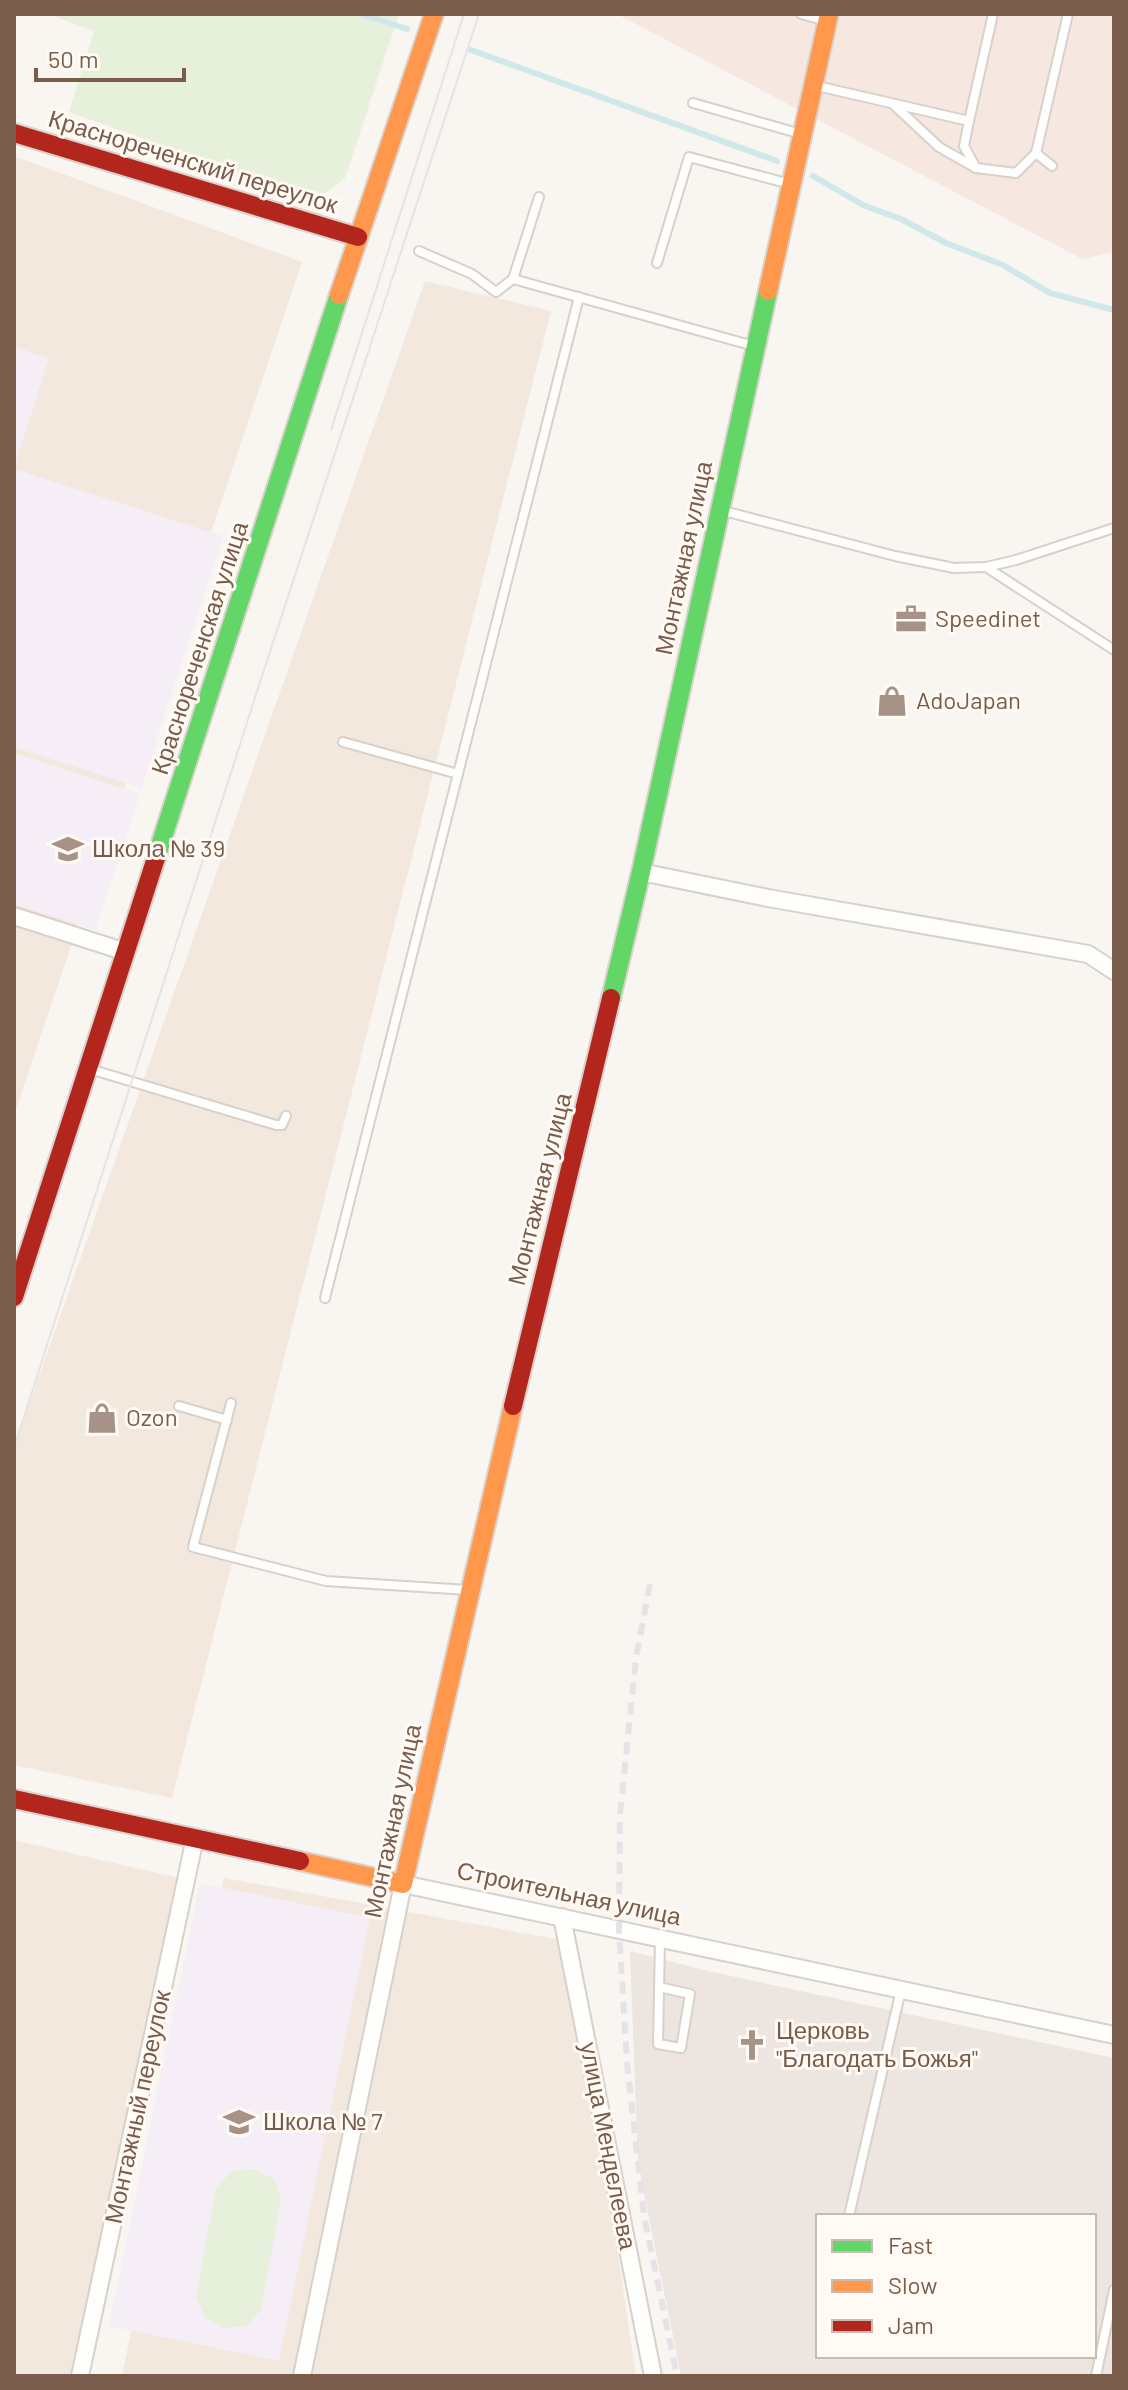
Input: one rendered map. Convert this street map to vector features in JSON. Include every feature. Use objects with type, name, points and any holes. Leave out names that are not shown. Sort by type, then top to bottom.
[{"type":"street","name":"Краснореченская улица","points":[[14,1297],[358,237],[434,14]]},
{"type":"street","name":"Монтажная улица","points":[[302,2376],[403,1884],[469,1590],[641,872],[828,18]]},
{"type":"street","name":"Краснореченский переулок","points":[[14,133],[358,237]]},
{"type":"street","points":[[641,872],[768,898],[1088,954],[1114,971]]},
{"type":"street","points":[[14,916],[126,952]]},
{"type":"street","name":"Строительная улица","points":[[14,1799],[1114,2035]]},
{"type":"street","name":"Монтажный переулок","points":[[80,2376],[195,1838]]},
{"type":"street","name":"улица Менделеева","points":[[562,1917],[653,2376]]},
{"type":"lane","points":[[801,14],[828,18]]},
{"type":"lane","points":[[976,168],[964,146],[993,14]]},
{"type":"lane","points":[[893,104],[939,147],[976,168],[1016,173],[1036,153],[1068,14]]},
{"type":"lane","points":[[813,85],[969,121]]},
{"type":"lane","points":[[693,103],[802,135]]},
{"type":"lane","points":[[1036,153],[1052,166]]},
{"type":"lane","points":[[657,263],[689,157],[791,184]]},
{"type":"lane","points":[[419,251],[472,274],[496,292],[513,279],[539,197]]},
{"type":"lane","points":[[513,279],[755,347]]},
{"type":"lane","points":[[325,1298],[579,297]]},
{"type":"lane","points":[[719,510],[895,556],[954,568],[986,567],[1016,560],[1114,528]]},
{"type":"lane","points":[[986,567],[1114,650]]},
{"type":"lane","points":[[343,742],[458,774]]},
{"type":"lane","points":[[88,1069],[276,1125],[282,1125],[286,1116]]},
{"type":"lane","points":[[231,1403],[193,1547],[326,1581],[469,1590]]},
{"type":"lane","points":[[179,1406],[227,1420]]},
{"type":"lane","points":[[659,1987],[690,1994],[681,2048],[658,2044],[659,1987],[660,1937]]},
{"type":"lane","points":[[849,2214],[901,1989]]},
{"type":"lane","points":[[1096,2376],[1114,2290]]},
{"type":"shaded area","points":[[617,14],[1114,14],[1114,252],[1082,259]]},
{"type":"shaded area","points":[[14,156],[302,262],[14,1115]]},
{"type":"shaded area","points":[[425,281],[551,311],[172,1798],[14,1765],[14,1447]]},
{"type":"shaded area","points":[[14,347],[49,358],[14,468]]},
{"type":"shaded area","points":[[17,470],[223,536],[141,788],[14,747],[14,478]]},
{"type":"shaded area","name":"Школа № 39","points":[[14,753],[140,794],[95,930],[14,904]]},
{"type":"shaded area","points":[[14,1840],[179,1878],[81,2376],[14,2376]]},
{"type":"shaded area","points":[[224,1878],[572,1942],[636,2376],[122,2376]]},
{"type":"shaded area","name":"Школа № 7","points":[[200,1883],[370,1918],[279,2361],[109,2326]]},
{"type":"shaded area","points":[[630,1951],[712,1972],[1114,2058],[1114,2376],[681,2376],[638,2163]]},
{"type":"green space","points":[[47,14],[399,14],[345,178],[323,194],[249,176],[69,112],[94,31]]},
{"type":"green space","points":[[255,2169],[274,2179],[281,2200],[261,2309],[248,2326],[223,2328],[205,2318],[196,2296],[216,2188],[232,2171]]},
{"type":"waterway","points":[[361,14],[407,29]]},
{"type":"waterway","points":[[471,50],[777,161]]},
{"type":"waterway","points":[[813,176],[863,205],[1003,265],[1050,293],[1114,310]]},
{"type":"tram line","points":[[331,430],[464,14]]},
{"type":"tram line","points":[[14,1448],[479,14]]},
{"type":"railway","points":[[650,1584],[636,1658],[620,1814],[619,1929],[627,2063],[644,2216],[677,2376]]},
{"type":"traffic: fast","points":[[611,998],[768,291]]},
{"type":"traffic: fast","points":[[156,858],[339,295]]},
{"type":"traffic: slow","points":[[339,295],[434,14]]},
{"type":"traffic: slow","points":[[768,291],[829,14]]},
{"type":"traffic: slow","points":[[300,1861],[403,1884],[513,1406]]},
{"type":"traffic: jam","points":[[14,133],[358,237]]},
{"type":"traffic: jam","points":[[14,1297],[156,858]]},
{"type":"traffic: jam","points":[[513,1406],[611,998]]},
{"type":"traffic: jam","points":[[14,1799],[300,1861]]},
{"type":"place","name":"Speedinet","points":[[911,619]]},
{"type":"place","name":"AdoJapan","points":[[892,701]]},
{"type":"place","name":"Школа № 39","points":[[68,849]]},
{"type":"place","name":"Ozon","points":[[102,1418]]},
{"type":"place","name":"Церковь \"Благодать Божья\"","points":[[752,2045]]},
{"type":"place","name":"Школа № 7","points":[[239,2122]]}]
